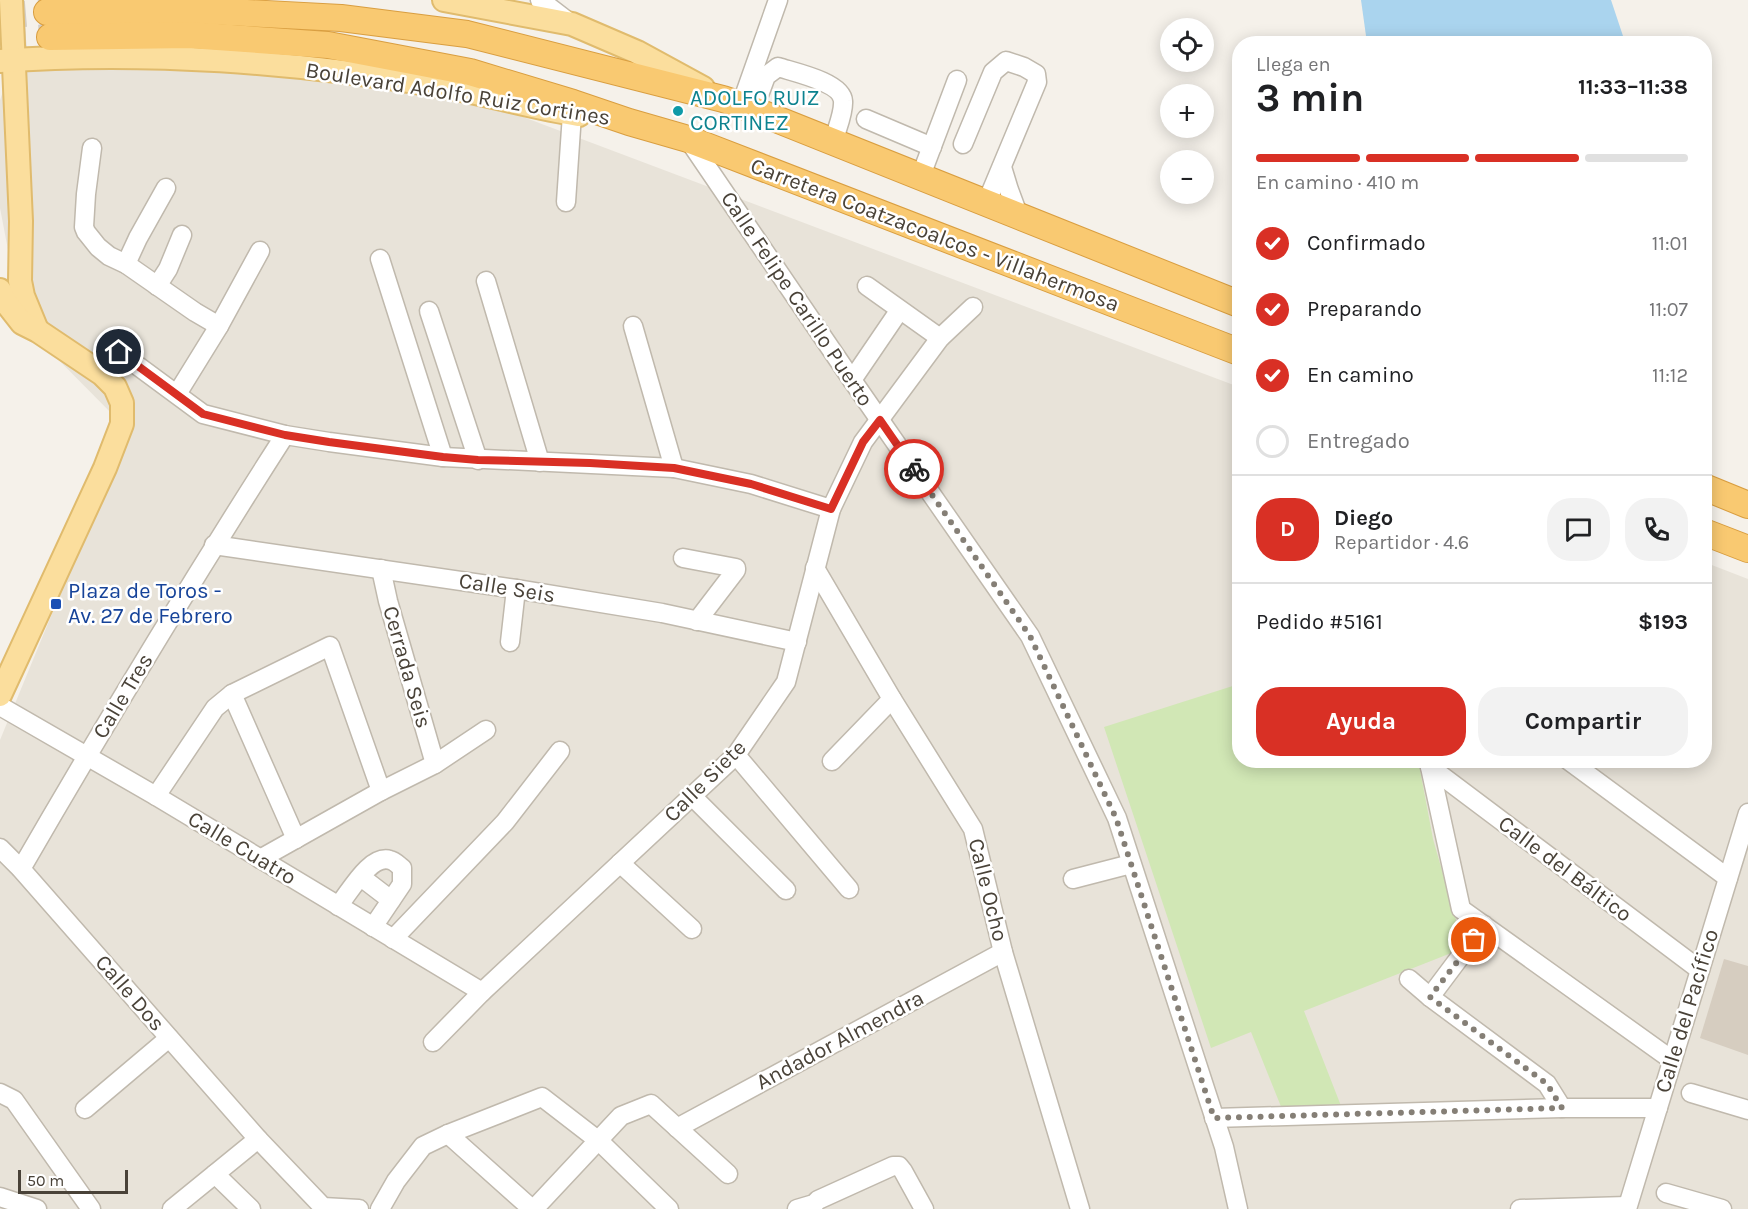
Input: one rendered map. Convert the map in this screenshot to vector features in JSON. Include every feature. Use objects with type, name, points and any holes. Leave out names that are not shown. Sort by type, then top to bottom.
[{"type":"highway","name":"Carretera Coatzacoalcos - Villahermosa","points":[[47,12],[190,10],[271,14],[341,18],[466,34],[739,105],[1232,301]]},
{"type":"highway","name":"Carretera Coatzacoalcos - Villahermosa","points":[[50,37],[189,34],[328,45],[470,72],[688,139],[1232,349]]},
{"type":"highway","points":[[1712,491],[1748,505]]},
{"type":"highway","points":[[1712,535],[1748,549]]},
{"type":"main road","points":[[0,695],[123,424],[122,403],[115,387],[102,374],[38,331],[7,296],[20,281],[21,220],[7,61],[11,0]]},
{"type":"main road","points":[[457,1],[572,24],[637,52],[739,105]]},
{"type":"main road","name":"Boulevard Adolfo Ruiz Cortines","points":[[7,61],[53,57],[186,59],[308,68],[441,87],[572,114],[629,122]]},
{"type":"street","points":[[540,0],[572,24]]},
{"type":"street","points":[[739,105],[778,0]]},
{"type":"street","points":[[963,144],[993,72],[1006,61],[1036,74],[1037,82],[987,204]]},
{"type":"street","points":[[739,105],[766,76],[778,67],[830,85],[841,92],[843,101],[833,143]]},
{"type":"street","points":[[920,178],[957,80]]},
{"type":"street","points":[[566,202],[572,114]]},
{"type":"street","points":[[866,119],[932,147]]},
{"type":"street","name":"Calle Felipe Carillo Puerto","points":[[688,139],[1030,636],[1116,818],[1224,1147],[1238,1209]]},
{"type":"street","points":[[92,148],[84,227],[98,247],[219,326]]},
{"type":"street","points":[[1002,167],[1019,217]]},
{"type":"street","points":[[126,264],[166,188]]},
{"type":"street","points":[[157,286],[168,269],[182,235]]},
{"type":"street","points":[[177,394],[219,326],[260,251]]},
{"type":"street","points":[[380,259],[443,457]]},
{"type":"street","points":[[486,281],[540,462]]},
{"type":"street","points":[[867,286],[940,338]]},
{"type":"street","name":"Calle Siete","points":[[433,1042],[482,992],[736,755],[783,689],[831,509],[863,442],[940,338],[973,307]]},
{"type":"street","points":[[429,310],[478,460]]},
{"type":"street","points":[[852,380],[900,311]]},
{"type":"street","points":[[633,326],[674,468]]},
{"type":"street","points":[[119,352],[203,414],[285,435],[478,460],[674,468],[751,484],[831,509]]},
{"type":"street","name":"Calle Tres","points":[[21,869],[214,546],[285,435]]},
{"type":"street","name":"Calle Seis","points":[[214,546],[516,589],[662,613],[797,642]]},
{"type":"street","points":[[683,558],[736,568],[697,621]]},
{"type":"street","name":"Calle Ocho","points":[[815,568],[892,699],[973,829],[1003,952],[1080,1209]]},
{"type":"street","name":"Cerrada Seis","points":[[381,569],[435,764]]},
{"type":"street","points":[[510,642],[516,589]]},
{"type":"street","points":[[156,796],[215,708],[232,694],[330,646],[381,791]]},
{"type":"street","points":[[232,694],[296,838]]},
{"type":"street","points":[[832,761],[892,699]]},
{"type":"street","name":"Calle Cuatro","points":[[0,706],[156,796],[482,992]]},
{"type":"street","points":[[260,859],[381,791],[435,764],[486,730]]},
{"type":"street","points":[[393,939],[505,822],[560,751]]},
{"type":"street","points":[[736,755],[849,889]]},
{"type":"street","points":[[1431,768],[1461,909],[1672,1060]]},
{"type":"street","name":"Calle del Báltico","points":[[1435,768],[1700,970]]},
{"type":"street","points":[[1579,768],[1728,878]]},
{"type":"street","points":[[693,796],[786,890]]},
{"type":"street","name":"Calle del Pacífico","points":[[1627,1208],[1748,813]]},
{"type":"street","name":"Calle Dos","points":[[0,848],[258,1139],[323,1207],[359,1209]]},
{"type":"street","points":[[339,906],[369,866],[379,859],[392,860],[402,868],[402,884],[373,927]]},
{"type":"street","points":[[620,863],[692,930]]},
{"type":"street","points":[[1073,879],[1131,864]]},
{"type":"street","points":[[361,877],[392,900]]},
{"type":"street","points":[[1430,997],[1484,926]]},
{"type":"street","name":"Andador Almendra","points":[[677,1128],[1003,952]]},
{"type":"street","points":[[1409,979],[1547,1084],[1562,1108]]},
{"type":"street","points":[[85,1109],[170,1038]]},
{"type":"street","points":[[1691,1093],[1748,1110]]},
{"type":"street","points":[[0,1094],[14,1100],[91,1209]]},
{"type":"street","points":[[380,1209],[396,1181],[423,1146],[542,1097],[598,1141],[669,1209]]},
{"type":"street","points":[[448,1134],[533,1209],[621,1116],[651,1104],[728,1174]]},
{"type":"street","points":[[1214,1118],[1562,1108],[1658,1108]]},
{"type":"street","points":[[172,1209],[258,1139]]},
{"type":"street","points":[[809,1207],[818,1200],[893,1166],[899,1166],[924,1209]]},
{"type":"street","points":[[215,1174],[251,1209]]},
{"type":"street","points":[[1666,1193],[1722,1209]]},
{"type":"street","points":[[0,1197],[37,1209]]},
{"type":"street","points":[[1520,1209],[1627,1208]]},
{"type":"shaded area","points":[[14,60],[441,86],[1232,384],[1232,768],[1712,768],[1712,565],[1748,579],[1748,1209],[0,1209],[0,740],[56,604],[122,424],[22,323],[0,208],[0,100]]},
{"type":"green space","points":[[1232,686],[1232,768],[1420,768],[1433,839],[1464,948],[1304,1011],[1343,1111],[1284,1114],[1251,1032],[1211,1048],[1104,727]]},
{"type":"water","points":[[1361,0],[1611,0],[1623,36],[1366,36]]},
{"type":"building","points":[[1724,959],[1748,966],[1748,1055],[1700,1038]]},
{"type":"tunnel","points":[[0,16],[47,12]]},
{"type":"tunnel","points":[[0,40],[50,37]]},
{"type":"way so far","points":[[914,469],[1030,636],[1116,818],[1214,1118],[1562,1108],[1547,1084],[1430,997],[1474,940]]},
{"type":"place","name":"ADOLFO RUIZ CORTINEZ","points":[[678,111]]},
{"type":"place","name":"Plaza de Toros - Av. 27 de Febrero","points":[[56,604]]},
{"type":"route","points":[[119,352],[203,414],[285,435],[329,442],[478,460],[674,468],[751,484],[831,509],[863,442],[880,420],[914,469]]}]
